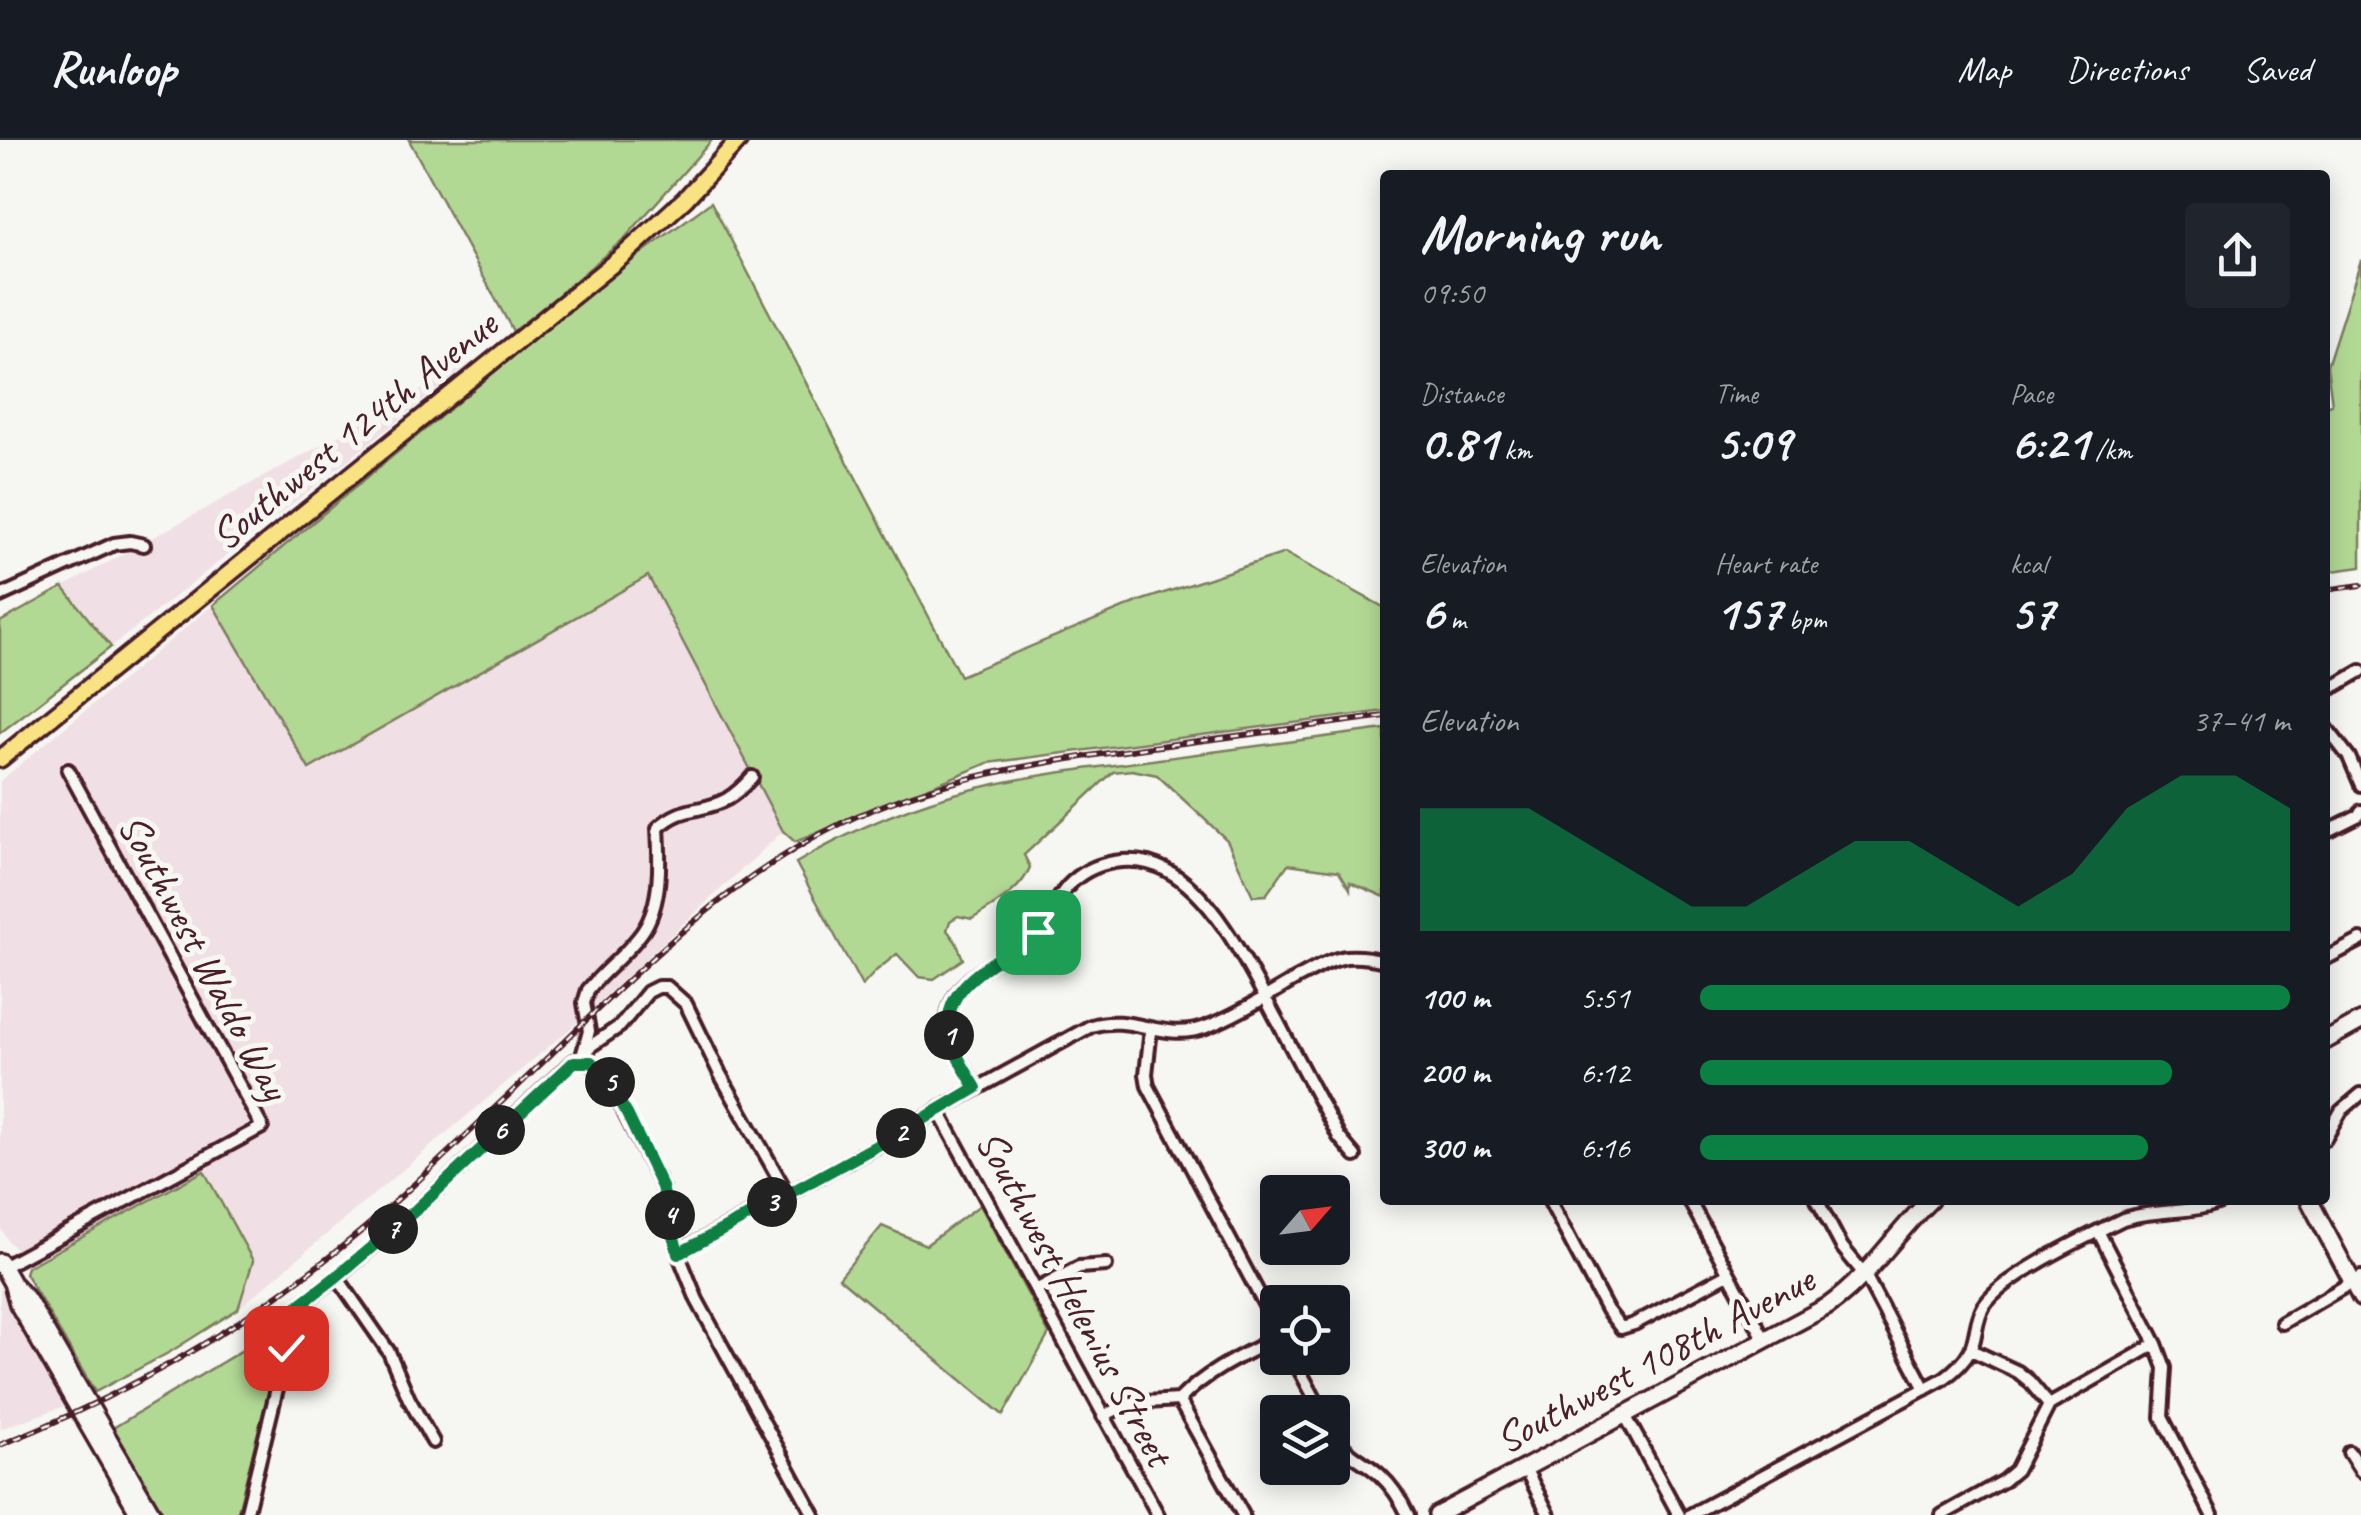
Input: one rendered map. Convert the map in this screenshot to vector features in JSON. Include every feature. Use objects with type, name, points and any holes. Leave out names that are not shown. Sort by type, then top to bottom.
[{"type":"main road","name":"Southwest 124th Avenue","points":[[0,760],[626,252],[685,200],[739,140]]},
{"type":"street","points":[[0,596],[114,544],[144,545]]},
{"type":"street","points":[[2330,689],[2361,671]]},
{"type":"street","points":[[2330,732],[2350,757],[2361,785]]},
{"type":"street","points":[[2350,757],[2361,751]]},
{"type":"street","name":"Southwest Waldo Way","points":[[1,1264],[262,1127],[68,770]]},
{"type":"street","points":[[581,1060],[589,1031],[584,1002],[588,990],[643,931],[653,911],[658,881],[658,828],[680,812],[724,801],[752,777]]},
{"type":"street","points":[[2330,829],[2361,811]]},
{"type":"street","points":[[976,1088],[950,1036],[948,1022],[961,988],[1038,932],[1066,888],[1080,876],[1126,861],[1146,863],[1165,869],[1184,882],[1223,924],[1339,1137],[1355,1156]]},
{"type":"street","points":[[2330,956],[2361,940]]},
{"type":"street","points":[[678,1254],[1091,1026],[1127,1022],[1167,1033],[1204,1028],[1328,962],[1349,957],[1380,960]]},
{"type":"street","points":[[581,1060],[592,1045],[620,1026],[648,992],[667,987],[686,1004],[720,1074],[787,1193]]},
{"type":"street","points":[[2330,1038],[2361,1021]]},
{"type":"street","points":[[1151,1030],[1148,1086],[1260,1299]]},
{"type":"street","points":[[246,1515],[297,1307],[417,1209],[567,1067],[581,1060],[599,1068],[627,1114],[662,1187],[678,1254],[697,1300],[814,1515]]},
{"type":"street","points":[[2330,1131],[2341,1110],[2361,1094]]},
{"type":"street","name":"Southwest Helenius Street","points":[[938,1110],[1158,1515]]},
{"type":"street","points":[[1552,1205],[1607,1310],[1622,1328],[1728,1274]]},
{"type":"street","points":[[1691,1205],[1765,1340]]},
{"type":"street","points":[[1820,1205],[1926,1389]]},
{"type":"street","name":"Southwest 108th Avenue","points":[[1437,1515],[1828,1306],[1864,1276],[1925,1205]]},
{"type":"street","points":[[1690,1515],[1954,1371],[1971,1350],[1984,1306],[1997,1290],[2018,1275],[2139,1213],[2216,1205]]},
{"type":"street","points":[[2312,1205],[2357,1280],[2361,1298]]},
{"type":"street","points":[[2098,1231],[2156,1344],[2164,1368],[2162,1417],[2212,1515]]},
{"type":"street","points":[[1,1264],[27,1299],[153,1515]]},
{"type":"street","points":[[1036,1290],[1079,1267],[1106,1265]]},
{"type":"street","points":[[336,1277],[389,1352],[432,1442]]},
{"type":"street","points":[[2282,1324],[2357,1280]]},
{"type":"street","points":[[12,1282],[18,1304],[140,1515]]},
{"type":"street","points":[[1103,1416],[1130,1403],[1180,1400],[1211,1372],[1260,1343]]},
{"type":"street","points":[[1942,1515],[2016,1470],[2050,1404],[2156,1344]]},
{"type":"street","points":[[1971,1350],[2018,1372],[2050,1404]]},
{"type":"street","points":[[1180,1400],[1242,1515]]},
{"type":"street","points":[[1625,1415],[1679,1515]]},
{"type":"street","points":[[2348,1452],[2361,1471]]},
{"type":"street","points":[[1350,1454],[1378,1473],[1408,1515]]},
{"type":"street","points":[[1525,1468],[1550,1515]]},
{"type":"shaded area","points":[[472,362],[111,647],[63,587]]},
{"type":"shaded area","points":[[648,576],[783,831],[578,1022],[238,1309],[253,1261],[204,1171],[31,1263],[8,1241],[0,1227],[0,781],[213,605],[309,769]]},
{"type":"shaded area","points":[[0,1287],[65,1406],[0,1429]]},
{"type":"green space","points":[[409,140],[712,140],[624,239],[514,333]]},
{"type":"green space","points":[[711,202],[960,676],[1140,601],[1285,553],[1380,605],[1380,712],[988,763],[795,842],[783,831],[648,576],[309,769],[213,605],[609,277]]},
{"type":"green space","points":[[2361,260],[2361,567],[2330,571],[2332,404],[2330,357]]},
{"type":"green space","points":[[63,587],[111,647],[0,733],[0,622]]},
{"type":"green space","points":[[1380,730],[1380,895],[1350,882],[1350,889],[1339,871],[1288,864],[1266,895],[1253,896],[1227,840],[1157,775],[1132,770],[1113,772],[1024,855],[1030,867],[1013,891],[972,919],[958,916],[950,921],[947,930],[963,959],[934,979],[919,977],[897,954],[862,986],[796,863],[884,818],[931,801],[1068,771]]},
{"type":"green space","points":[[204,1171],[253,1261],[238,1309],[170,1352],[95,1392],[25,1273],[27,1267]]},
{"type":"green space","points":[[980,1205],[1049,1334],[1003,1415],[839,1278],[882,1226],[926,1245]]},
{"type":"green space","points":[[284,1330],[237,1515],[161,1515],[113,1428],[269,1334]]},
{"type":"railway","points":[[2330,589],[2361,585]]},
{"type":"railway","points":[[0,1445],[130,1386],[212,1339],[291,1286],[401,1196],[708,910],[750,878],[840,824],[954,782],[1032,765],[1380,717]]},
{"type":"route","points":[[286,1348],[297,1307],[417,1209],[574,1062],[591,1062],[599,1068],[627,1114],[662,1187],[678,1254],[976,1088],[950,1036],[948,1022],[954,998],[975,976],[1038,932]]}]
